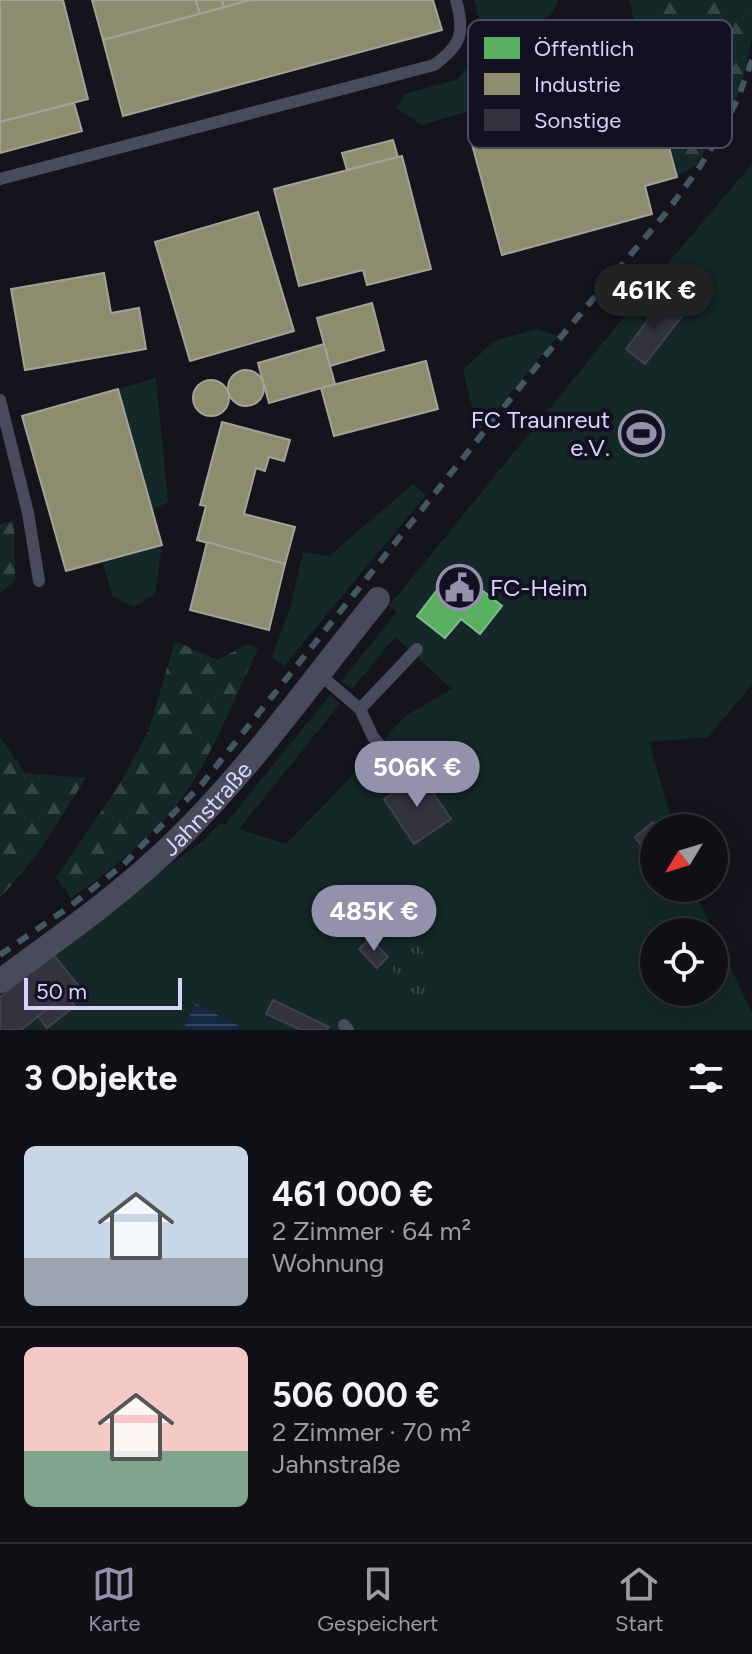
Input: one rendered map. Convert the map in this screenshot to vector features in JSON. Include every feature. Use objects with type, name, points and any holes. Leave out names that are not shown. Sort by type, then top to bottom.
[{"type":"street","name":"Jahnstraße","points":[[0,981],[111,898],[181,837],[243,767],[378,599]]},
{"type":"lane","points":[[0,179],[434,65],[453,51],[463,25],[456,0]]},
{"type":"lane","points":[[0,400],[28,513],[39,581]]},
{"type":"lane","points":[[360,709],[417,649]]},
{"type":"lane","points":[[318,673],[360,709],[380,745]]},
{"type":"green space","points":[[474,0],[558,0],[554,10],[542,20],[479,20]]},
{"type":"green space","points":[[629,0],[752,0],[752,37],[740,92],[732,105],[732,20],[634,20]]},
{"type":"green space","points":[[468,66],[468,112],[422,125],[396,108],[405,94],[458,79]]},
{"type":"green space","points":[[669,148],[706,148],[696,165],[677,177]]},
{"type":"green space","points":[[752,164],[752,685],[708,737],[649,742],[670,814],[640,814],[640,902],[700,902],[707,918],[640,918],[640,1006],[728,1006],[728,962],[752,1013],[752,1030],[0,1030],[0,993],[102,913],[203,841],[220,823],[228,825],[226,823],[330,695],[340,704],[239,829],[286,844],[405,716],[452,689],[395,637],[352,689],[341,681],[397,612],[389,606]]},
{"type":"green space","points":[[537,329],[558,336],[478,432],[463,370],[494,341]]},
{"type":"green space","points":[[156,378],[168,502],[152,510],[118,389]]},
{"type":"green space","points":[[413,484],[426,495],[284,666],[272,657],[291,605],[303,552],[329,556]]},
{"type":"green space","points":[[14,521],[15,581],[0,593],[0,524]]},
{"type":"green space","points":[[162,545],[155,594],[134,607],[113,597],[102,561]]},
{"type":"green space","points":[[175,641],[217,660],[248,644],[258,649],[210,751],[174,808],[126,857],[71,898],[56,877],[118,787],[149,730]]},
{"type":"green space","points":[[0,737],[25,773],[86,778],[36,856],[0,898]]},
{"type":"green space","points":[[404,934],[425,956],[434,976],[436,997],[432,1006],[421,1007],[395,974],[391,959],[392,944],[394,937]]},
{"type":"water","points":[[196,1004],[241,1027],[239,1030],[182,1030]]},
{"type":"building: Öffentlich","name":"FC-Heim","points":[[454,568],[502,606],[480,634],[461,619],[445,638],[417,616]]},
{"type":"building: Industrie","points":[[0,0],[63,0],[88,99],[0,122]]},
{"type":"building: Industrie","points":[[92,0],[196,0],[200,14],[103,40]]},
{"type":"building: Industrie","points":[[196,0],[222,0],[224,7],[200,14]]},
{"type":"building: Industrie","points":[[222,0],[251,0],[224,7]]},
{"type":"building: Industrie","points":[[251,0],[433,0],[442,30],[123,116],[103,40]]},
{"type":"building: Industrie","points":[[74,103],[82,131],[0,153],[0,122]]},
{"type":"building: Industrie","points":[[393,140],[398,157],[347,170],[342,153]]},
{"type":"building: Industrie","points":[[473,148],[669,148],[677,177],[645,186],[652,214],[502,255]]},
{"type":"building: Industrie","points":[[402,156],[431,269],[367,285],[363,270],[299,286],[274,189]]},
{"type":"building: Industrie","points":[[258,212],[294,331],[190,361],[155,242]]},
{"type":"building: Industrie","points":[[104,273],[111,313],[139,308],[146,349],[25,370],[11,289]]},
{"type":"building: Industrie","points":[[372,303],[384,350],[330,366],[317,318]]},
{"type":"building: Industrie","points":[[324,344],[335,384],[269,403],[258,363]]},
{"type":"building: Industrie","points":[[426,361],[438,409],[334,436],[321,388]]},
{"type":"building: Industrie","points":[[246,370],[258,376],[264,388],[258,400],[246,406],[234,400],[228,388],[234,376]]},
{"type":"building: Industrie","points":[[211,380],[224,385],[229,398],[224,411],[211,416],[198,411],[193,398],[198,385]]},
{"type":"building: Industrie","points":[[118,389],[162,545],[66,571],[22,416]]},
{"type":"building: Industrie","points":[[222,422],[290,440],[284,461],[269,457],[265,471],[256,468],[244,514],[295,527],[285,564],[197,540],[206,506],[200,505]]},
{"type":"building: Industrie","points":[[207,542],[285,564],[269,630],[190,610]]},
{"type":"building: Sonstige","points":[[663,300],[683,315],[645,364],[626,349]]},
{"type":"building: Sonstige","points":[[421,775],[451,819],[414,844],[384,799]]},
{"type":"building: Sonstige","points":[[370,938],[388,957],[377,968],[359,949]]},
{"type":"building: Sonstige","points":[[54,955],[78,985],[21,1030],[0,1030],[0,997]]},
{"type":"building: Sonstige","points":[[66,995],[75,1006],[47,1028],[38,1016]]},
{"type":"building: Sonstige","points":[[273,1000],[329,1027],[327,1030],[301,1030],[266,1014]]},
{"type":"railway","points":[[732,110],[752,60]]},
{"type":"railway","points":[[0,955],[123,865],[202,784],[544,357],[665,214],[711,148]]},
{"type":"place","name":"FC Traunreut e.V.","points":[[641,433]]},
{"type":"place","name":"FC-Heim","points":[[459,587]]}]
